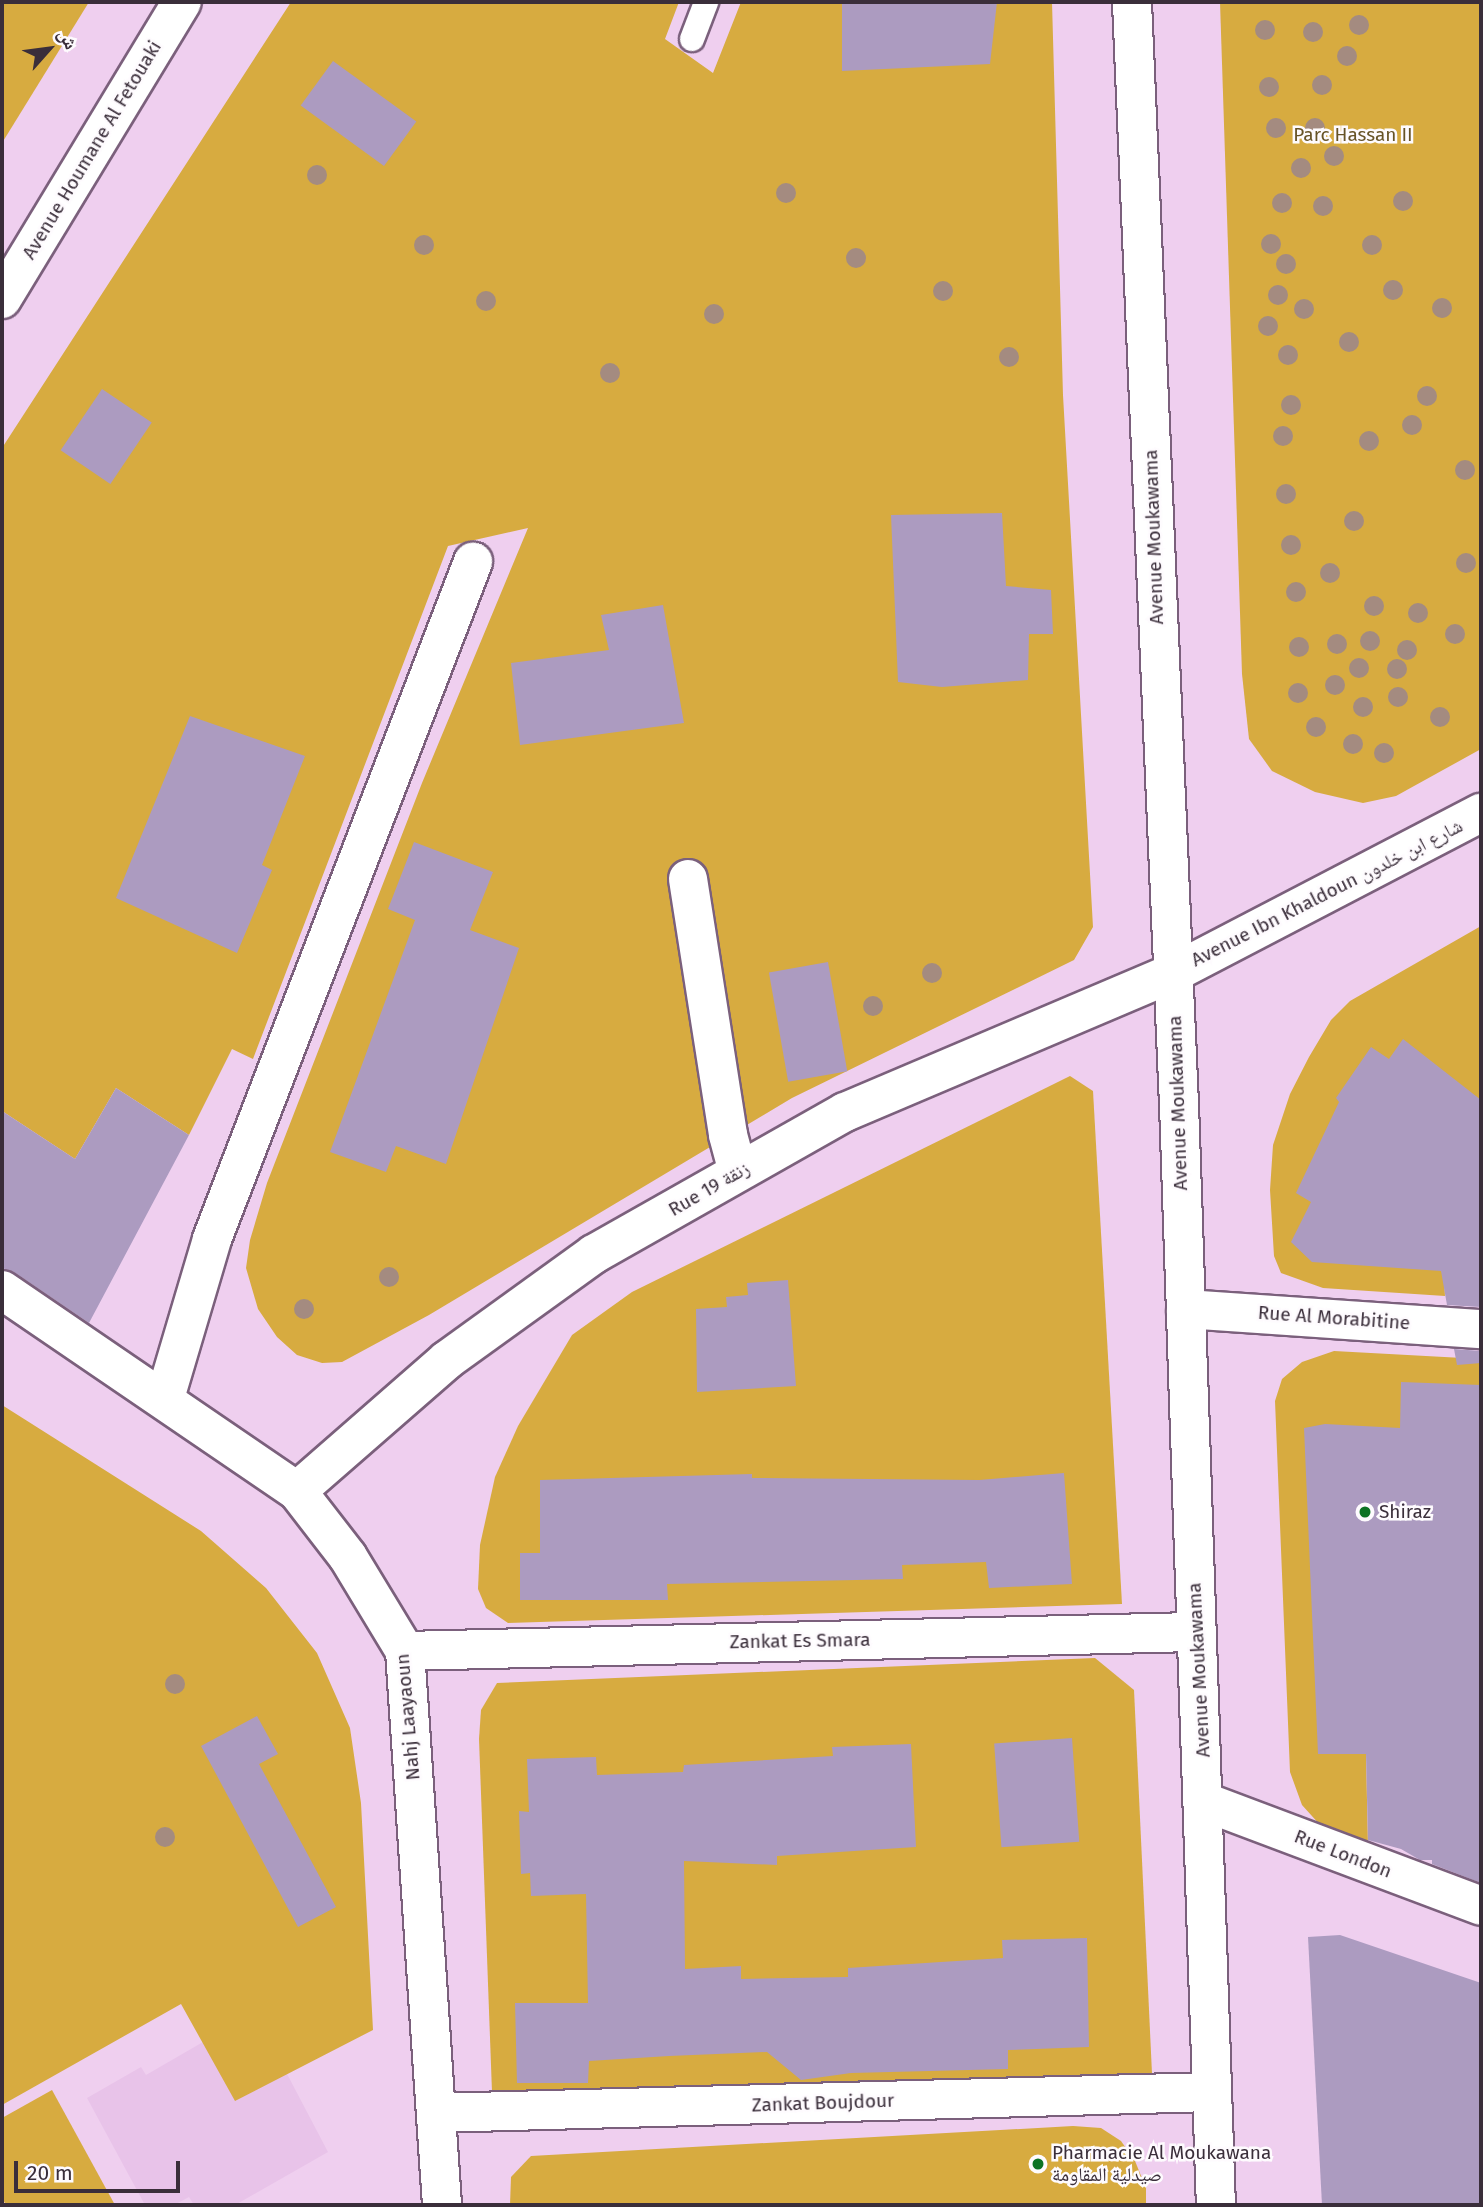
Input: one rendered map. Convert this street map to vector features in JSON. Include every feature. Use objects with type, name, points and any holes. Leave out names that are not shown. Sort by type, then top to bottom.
[{"type":"street","name":"Avenue Houmane Al Fetouaki","points":[[2,299],[182,2]]},
{"type":"street","name":"Avenue Moukawama","points":[[1132,2],[1173,973],[1196,1632],[1205,1802],[1210,2092],[1216,2205]]},
{"type":"street","points":[[164,1398],[212,1239],[473,562]]},
{"type":"street","name":"Avenue Ibn Khaldoun شارع ابن خلدون","points":[[1173,973],[1481,813]]},
{"type":"street","points":[[688,879],[728,1136],[738,1172]]},
{"type":"street","name":"Rue 19 زنقة","points":[[297,1491],[459,1352],[594,1254],[845,1112],[1173,973]]},
{"type":"street","name":"Nahj Laayaoun","points":[[2,1290],[297,1491],[348,1557],[405,1651],[442,2205]]},
{"type":"street","name":"Rue Al Morabitine","points":[[1186,1308],[1481,1329]]},
{"type":"street","name":"Zankat Es Smara","points":[[405,1651],[1196,1632]]},
{"type":"street","name":"Rue London","points":[[1205,1802],[1481,1906]]},
{"type":"street","name":"Zankat Boujdour","points":[[436,2113],[1210,2092]]},
{"type":"lane","points":[[692,39],[706,2]]},
{"type":"shaded area","points":[[203,2042],[235,2100],[286,2072],[328,2152],[235,2205],[194,2205],[189,2197],[174,2205],[145,2205],[87,2098],[141,2067],[146,2075]]},
{"type":"green space","points":[[2,2],[89,2],[2,143]]},
{"type":"green space","points":[[291,2],[679,2],[665,39],[713,73],[741,2],[1052,2],[1063,395],[1093,927],[1074,960],[792,1098],[429,1315],[342,1362],[322,1363],[297,1355],[277,1337],[258,1309],[246,1268],[250,1240],[267,1183],[422,783],[528,528],[448,546],[253,1059],[232,1049],[189,1135],[116,1088],[75,1159],[2,1111],[2,448]]},
{"type":"green space","name":"Parc Hassan II","points":[[1220,2],[1481,2],[1481,749],[1396,796],[1363,803],[1315,792],[1272,771],[1249,739],[1242,674]]},
{"type":"green space","points":[[1481,926],[1481,1148],[1461,1173],[1441,1218],[1445,1296],[1323,1288],[1281,1273],[1274,1256],[1270,1190],[1273,1145],[1290,1094],[1309,1057],[1331,1020],[1350,1001]]},
{"type":"green space","points":[[1070,1076],[1093,1091],[1122,1604],[508,1623],[486,1608],[478,1589],[480,1545],[495,1477],[518,1426],[572,1335],[632,1292]]},
{"type":"green space","points":[[1334,1351],[1481,1359],[1481,1556],[1460,1559],[1479,1635],[1481,1749],[1366,1754],[1368,1847],[1321,1826],[1302,1805],[1290,1772],[1275,1401],[1282,1379],[1302,1362]]},
{"type":"green space","points":[[2,1405],[201,1531],[266,1588],[317,1653],[350,1728],[361,1803],[373,2030],[235,2101],[181,2004],[2,2105]]},
{"type":"green space","points":[[1095,1658],[1134,1690],[1152,2074],[499,2099],[492,2092],[479,1739],[481,1710],[497,1683]]},
{"type":"green space","points":[[52,2090],[115,2205],[6,2205],[2,2198],[2,2118]]},
{"type":"green space","points":[[1073,2126],[1101,2128],[1121,2141],[1135,2161],[1146,2188],[1146,2205],[510,2205],[511,2177],[531,2156]]},
{"type":"building","points":[[842,2],[997,2],[990,64],[842,71]]},
{"type":"building","points":[[333,61],[416,122],[384,166],[301,105]]},
{"type":"building","points":[[102,389],[152,423],[110,484],[61,450]]},
{"type":"building","points":[[1002,513],[1006,586],[1051,590],[1053,634],[1029,634],[1028,680],[942,687],[898,682],[891,515]]},
{"type":"building","points":[[663,605],[684,723],[520,745],[511,663],[609,650],[601,615]]},
{"type":"building","points":[[190,716],[305,756],[262,865],[272,870],[237,953],[116,898]]},
{"type":"building","points":[[414,842],[493,872],[470,930],[519,948],[446,1164],[396,1146],[386,1172],[330,1152],[415,920],[388,909]]},
{"type":"building","points":[[828,962],[847,1071],[788,1082],[769,972]]},
{"type":"building","points":[[1403,1039],[1481,1100],[1481,1307],[1447,1305],[1441,1271],[1312,1262],[1291,1242],[1311,1202],[1296,1193],[1339,1102],[1336,1098],[1371,1047],[1389,1059]]},
{"type":"building","points":[[116,1088],[189,1135],[89,1323],[14,1272],[2,1268],[2,1111],[75,1159]]},
{"type":"building","points":[[788,1280],[796,1386],[697,1392],[696,1309],[727,1307],[726,1297],[748,1295],[747,1283]]},
{"type":"building","points":[[1454,1349],[1481,1351],[1481,1363],[1457,1365]]},
{"type":"building","points":[[1401,1382],[1481,1385],[1481,1883],[1432,1864],[1432,1860],[1420,1860],[1401,1849],[1368,1840],[1366,1754],[1318,1754],[1304,1428],[1325,1424],[1400,1428]]},
{"type":"building","points":[[1064,1473],[1072,1584],[989,1588],[986,1562],[902,1565],[903,1579],[667,1584],[668,1600],[520,1600],[520,1553],[540,1553],[540,1480],[752,1474],[752,1478],[979,1480]]},
{"type":"building","points":[[257,1716],[278,1754],[259,1764],[336,1907],[298,1927],[201,1746]]},
{"type":"building","points":[[1072,1738],[1079,1842],[1001,1847],[994,1743]]},
{"type":"building","points":[[911,1744],[916,1847],[777,1856],[777,1865],[684,1861],[685,1969],[741,1966],[741,1979],[848,1977],[848,1968],[1003,1958],[1002,1940],[1087,1938],[1089,2047],[1008,2050],[1008,2069],[851,2073],[801,2080],[767,2052],[589,2061],[588,2083],[517,2083],[515,2003],[588,2003],[586,1894],[531,1896],[530,1873],[521,1874],[519,1811],[529,1812],[527,1759],[596,1757],[597,1775],[683,1772],[684,1765],[833,1756],[832,1747]]},
{"type":"building","points":[[1340,1935],[1481,1983],[1481,2205],[1322,2205],[1308,1937]]},
{"type":"place","name":"Shiraz","points":[[1365,1512]]},
{"type":"place","name":"Pharmacie Al Moukawana صيدلية المقاومة","points":[[1038,2164]]}]
